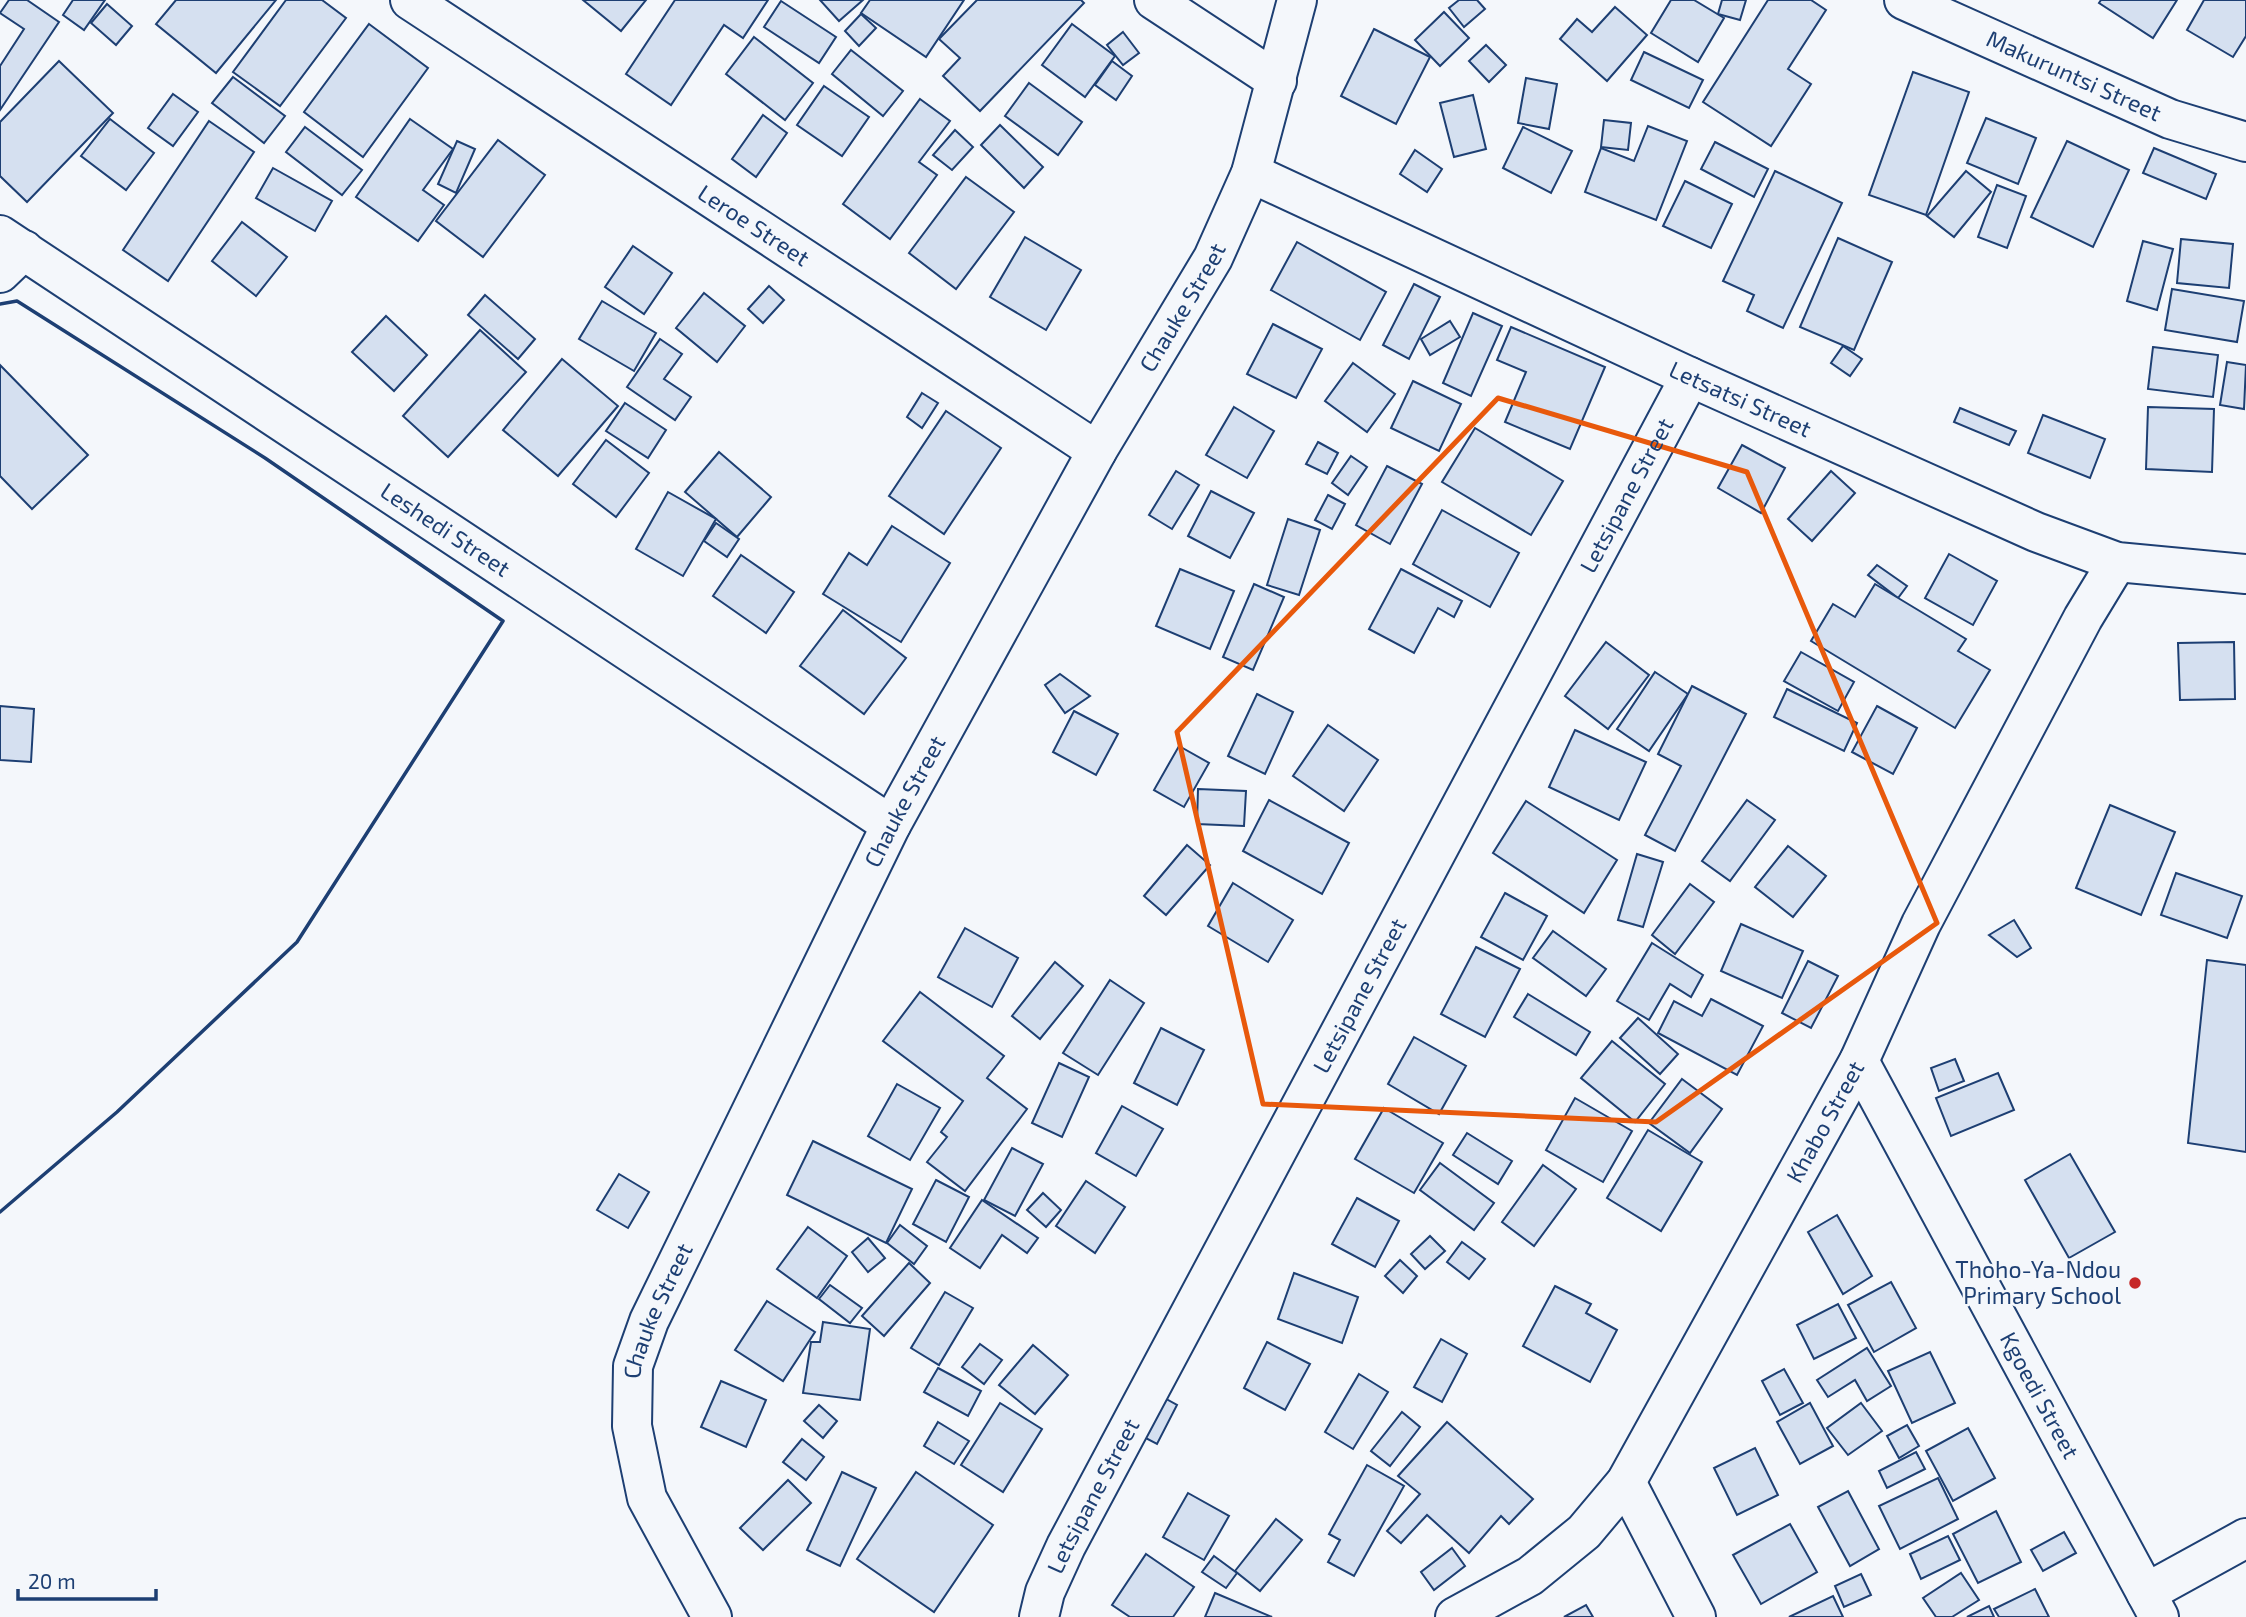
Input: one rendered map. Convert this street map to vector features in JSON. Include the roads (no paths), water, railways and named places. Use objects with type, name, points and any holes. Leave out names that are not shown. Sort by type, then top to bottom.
[{"type":"street","name":"Leroe Street","points":[[410,0],[1097,451]]},
{"type":"street","points":[[1154,0],[1277,81]]},
{"type":"street","name":"Chauke Street","points":[[712,1617],[647,1498],[632,1426],[633,1366],[661,1296],[891,825],[1097,451],[1213,258],[1251,173],[1297,0]]},
{"type":"street","name":"Makuruntsi Street","points":[[1904,0],[2170,119],[2246,142]]},
{"type":"street","name":"Letsatsi Street","points":[[1251,173],[1690,377],[2036,531],[2117,562],[2246,574]]},
{"type":"street","name":"Leshedi Street","points":[[8,253],[891,825]]},
{"type":"street","name":"Letsipane Street","points":[[1039,1617],[1045,1592],[1066,1546],[1690,377]]},
{"type":"street","name":"Khabo Street","points":[[1455,1617],[1530,1576],[1584,1532],[1626,1482],[1859,1061],[1921,924],[2083,618],[2117,562]]},
{"type":"street","name":"Kgoedi Street","points":[[1859,1061],[2153,1605]]},
{"type":"street","points":[[1626,1482],[1696,1617]]},
{"type":"street","points":[[2153,1605],[2246,1538]]},
{"type":"place","name":"Thoho-Ya-Ndou Primary School","points":[[2135,1283]]}]
